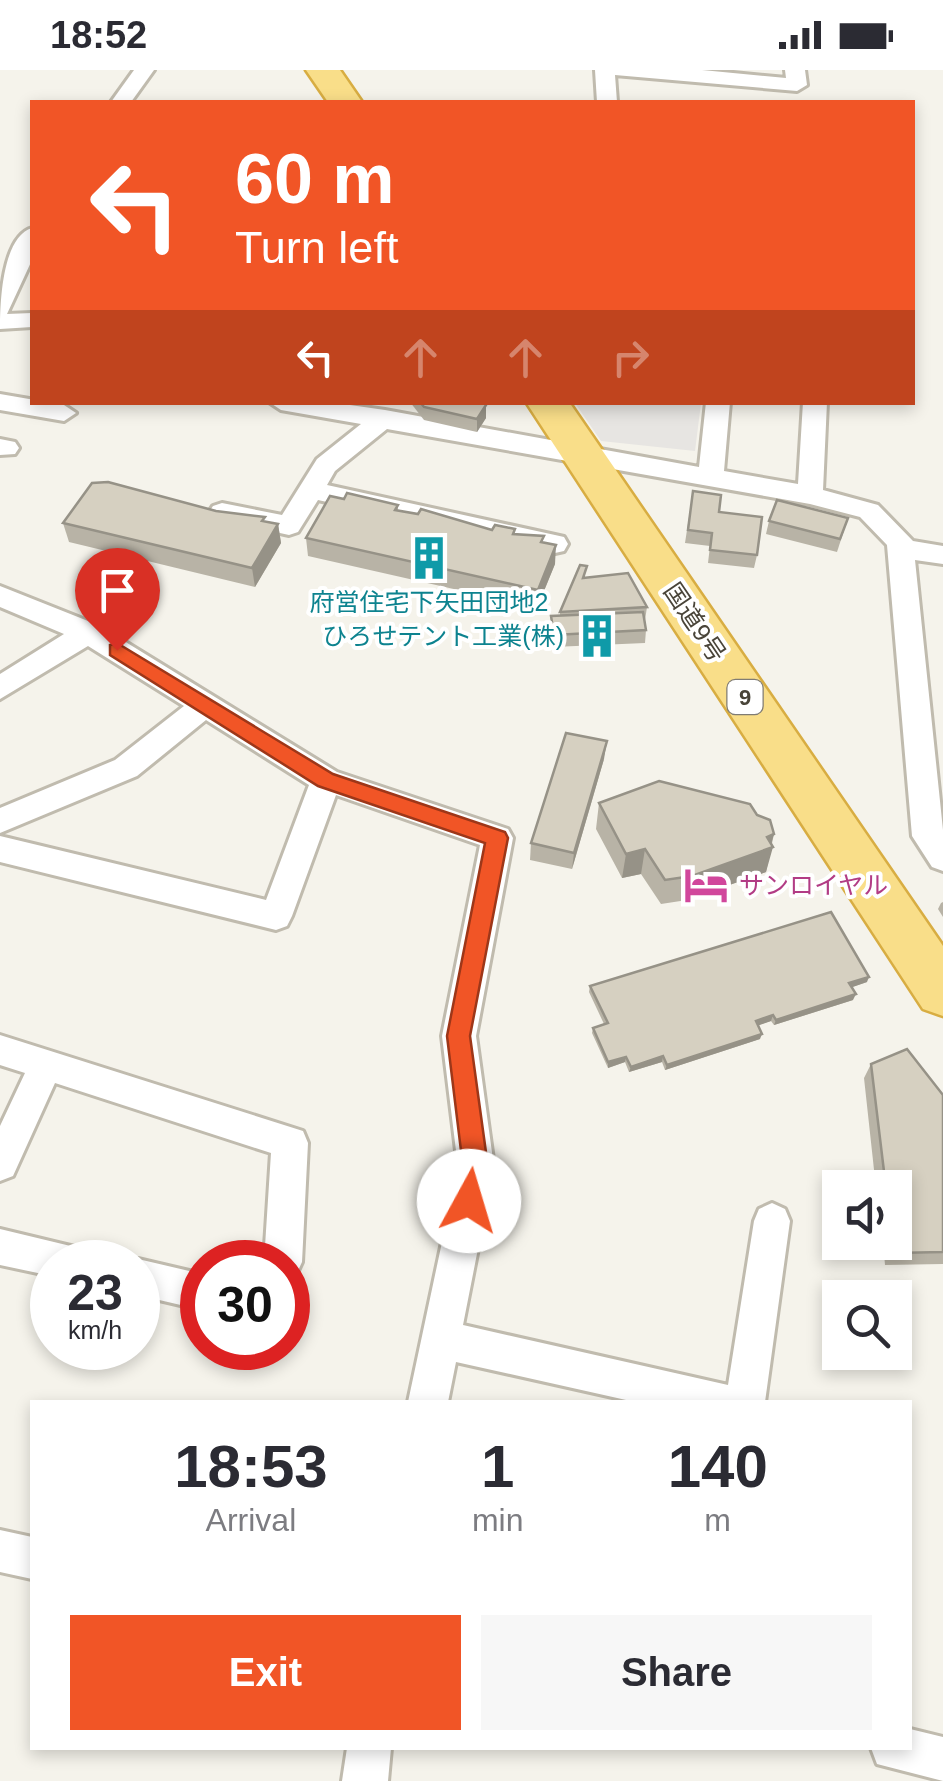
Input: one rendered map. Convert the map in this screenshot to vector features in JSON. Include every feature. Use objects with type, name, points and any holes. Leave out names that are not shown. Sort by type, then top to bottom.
[{"type":"highway","points":[[323,70],[343,100]]},
{"type":"highway","name":"国道9号","points":[[549,405],[943,992]]},
{"type":"street","points":[[122,100],[144,70]]},
{"type":"street","points":[[604,70],[607,100]]},
{"type":"street","points":[[621,70],[698,72],[739,82],[797,85],[795,70]]},
{"type":"street","points":[[0,308],[30,239]]},
{"type":"street","points":[[0,322],[30,320]]},
{"type":"street","points":[[0,402],[64,413]]},
{"type":"street","points":[[300,405],[584,458],[710,474],[810,494],[869,511],[900,542],[928,836],[943,858]]},
{"type":"street","points":[[710,474],[718,405]]},
{"type":"street","points":[[810,494],[815,405]]},
{"type":"street","points":[[197,507],[288,526],[326,464],[385,418]]},
{"type":"street","points":[[311,490],[555,544]]},
{"type":"street","points":[[901,549],[943,556]]},
{"type":"street","points":[[0,596],[88,632],[326,780],[497,838],[458,1036],[476,1167],[428,1400]]},
{"type":"street","points":[[0,688],[88,632]]},
{"type":"street","points":[[0,821],[126,768],[204,705]]},
{"type":"street","points":[[0,849],[276,916],[326,780]]},
{"type":"street","points":[[0,1050],[290,1143],[284,1240]]},
{"type":"street","points":[[0,1164],[46,1066]]},
{"type":"street","points":[[745,1400],[772,1221]]},
{"type":"street","points":[[0,1247],[30,1253]]},
{"type":"street","points":[[441,1338],[711,1400]]},
{"type":"street","points":[[0,1551],[30,1558]]},
{"type":"street","points":[[365,1781],[369,1750]]},
{"type":"street","points":[[902,1750],[943,1759]]},
{"type":"shaded area","points":[[576,405],[701,405],[695,451],[601,441]]},
{"type":"building","points":[[422,405],[486,405],[477,419]]},
{"type":"building","points":[[108,482],[216,511],[265,517],[262,521],[278,524],[252,568],[63,523],[92,483]]},
{"type":"building","points":[[693,491],[721,495],[719,512],[762,517],[757,555],[710,550],[712,533],[688,530]]},
{"type":"building","name":"府営住宅下矢田団地2","points":[[347,493],[398,505],[395,510],[418,514],[421,509],[492,530],[495,525],[515,529],[513,534],[544,536],[541,542],[556,545],[538,590],[306,538],[330,496],[344,499]]},
{"type":"building","points":[[777,500],[848,518],[840,539],[769,521]]},
{"type":"building","points":[[580,565],[587,566],[583,578],[628,573],[647,607],[560,612]]},
{"type":"building","points":[[643,612],[646,630],[554,635],[551,616]]},
{"type":"building","points":[[566,733],[607,741],[574,853],[531,843]]},
{"type":"building","points":[[659,781],[750,804],[757,815],[770,820],[774,834],[767,837],[773,847],[692,876],[665,880],[645,849],[626,854],[599,803]]},
{"type":"building","points":[[831,912],[869,977],[849,983],[856,994],[776,1020],[773,1015],[756,1021],[762,1034],[667,1065],[663,1056],[631,1067],[626,1057],[608,1062],[593,1028],[608,1023],[590,986]]},
{"type":"building","points":[[907,1049],[943,1095],[943,1252],[912,1253],[912,1170],[884,1170],[871,1064]]},
{"type":"place","name":"府営住宅下矢田団地2","points":[[429,558]]},
{"type":"place","name":"ひろせテント工業(株)","points":[[597,636]]},
{"type":"place","name":"サンロイヤル","points":[[706,885]]},
{"type":"route","points":[[117,650],[326,780],[497,838],[458,1036],[476,1167],[469,1201]]}]
